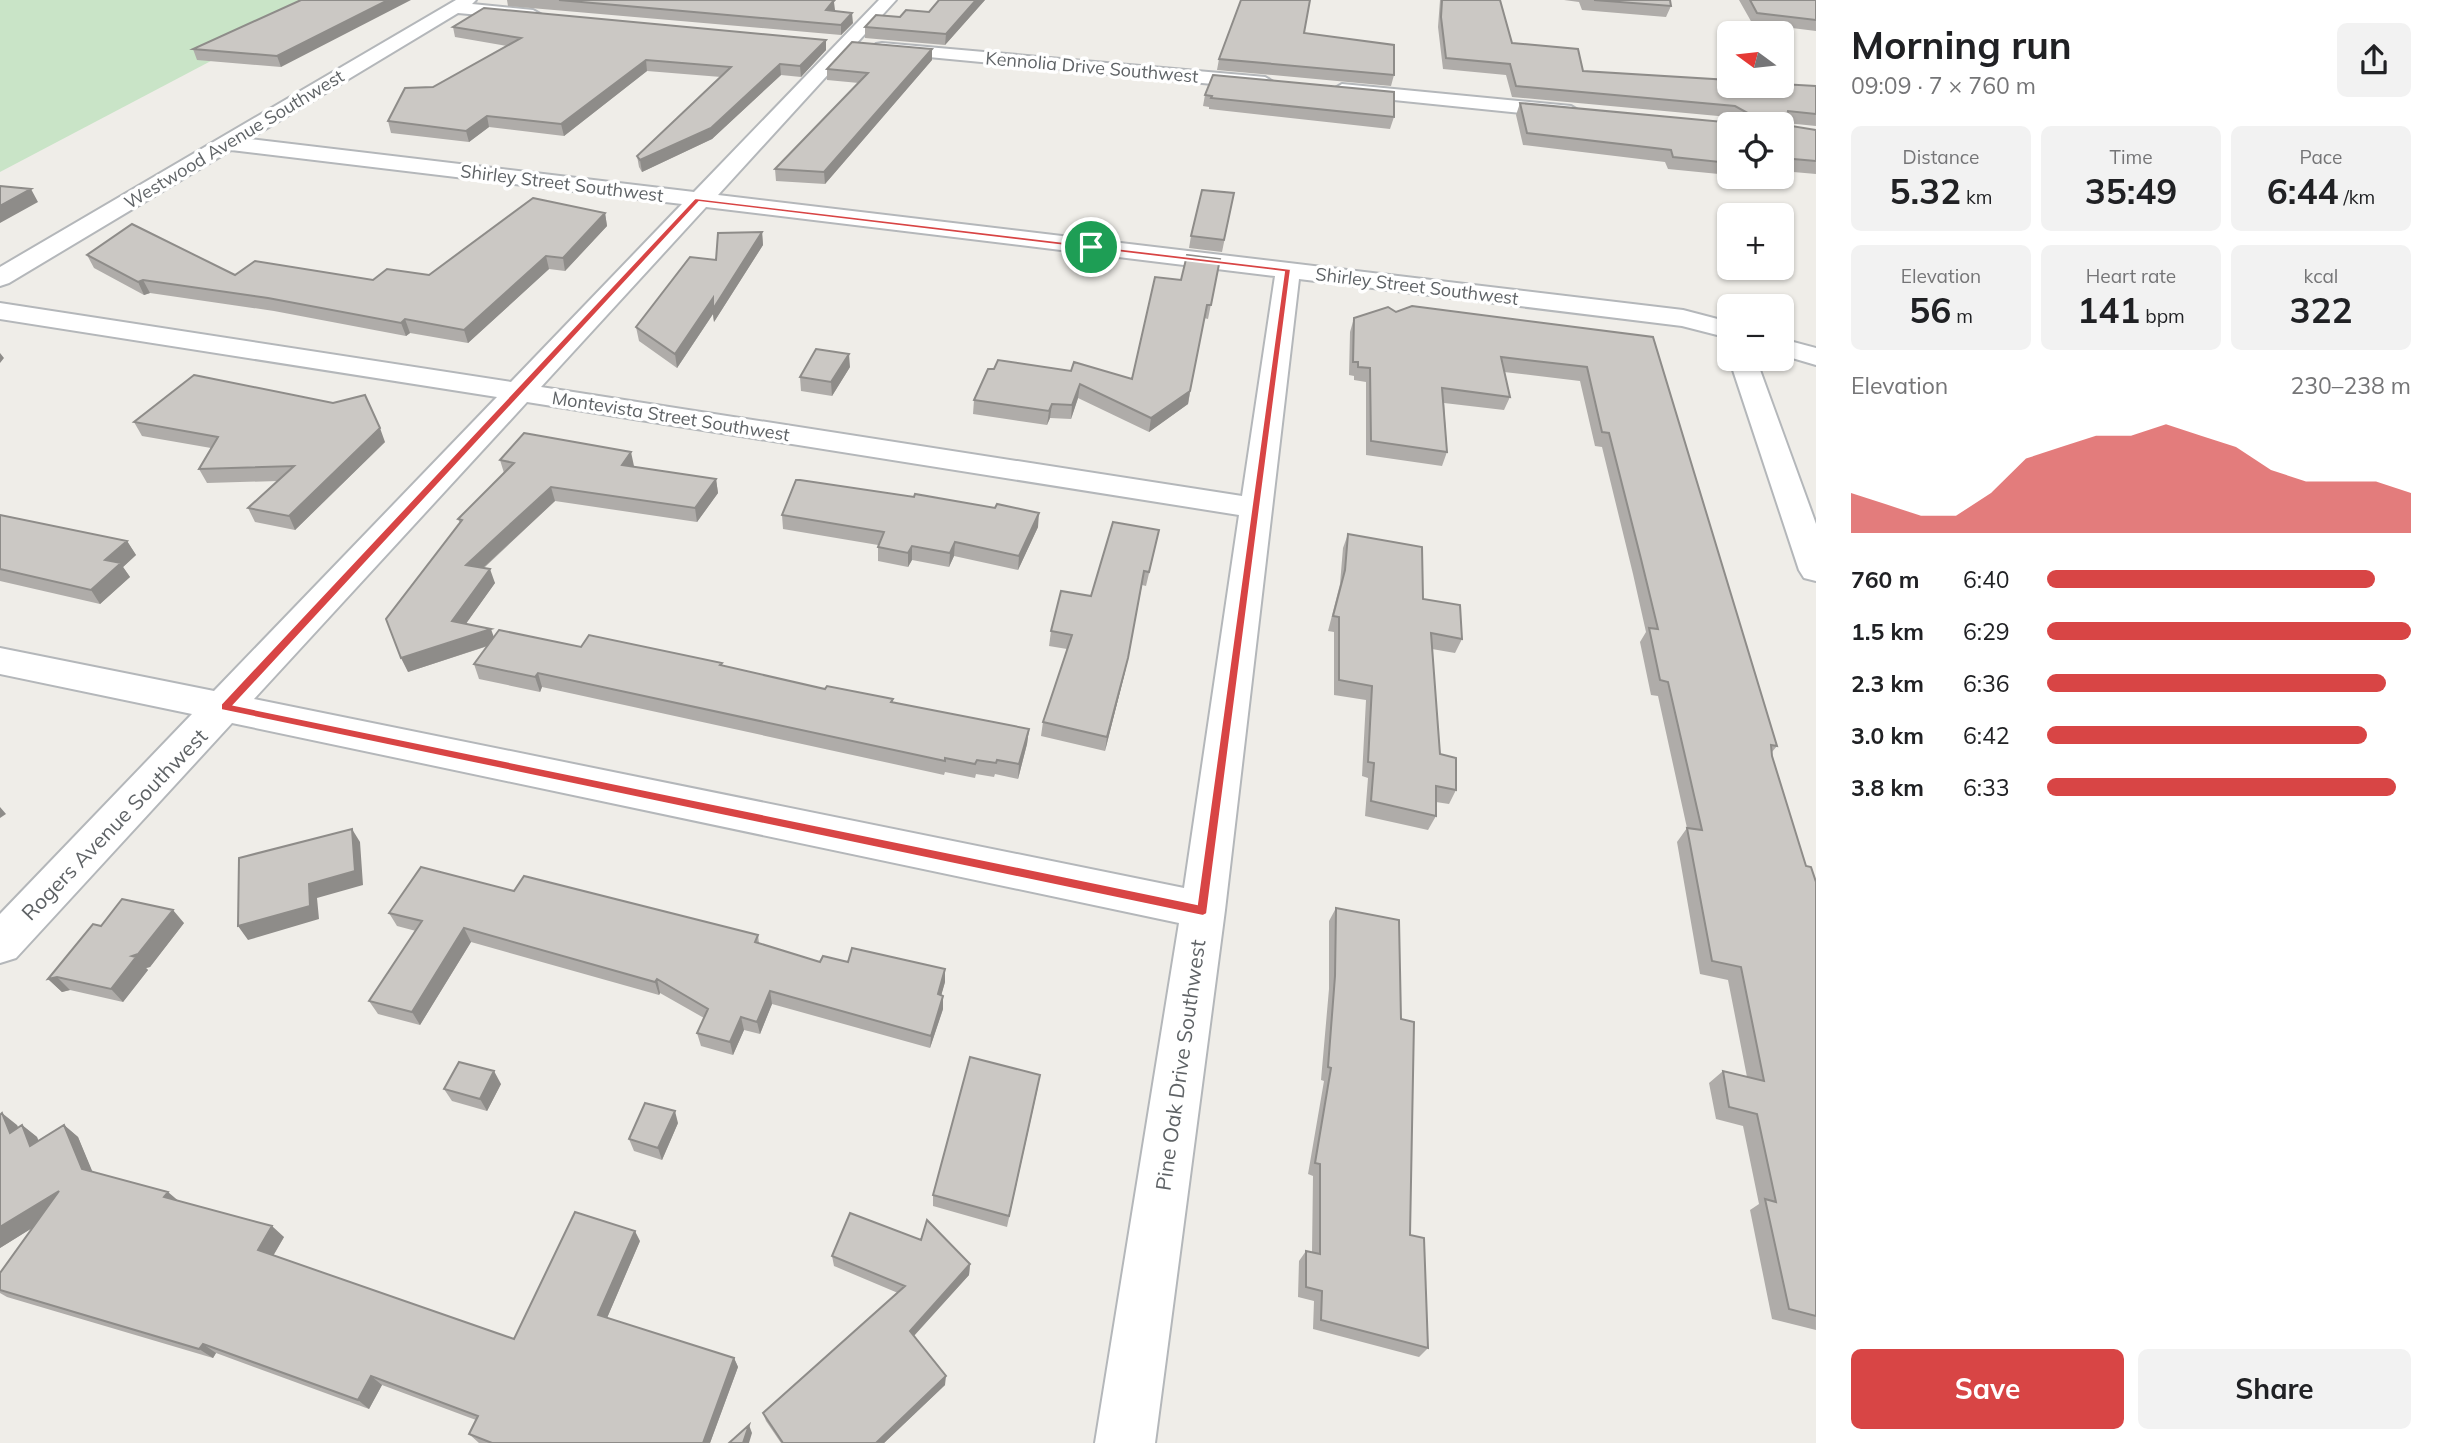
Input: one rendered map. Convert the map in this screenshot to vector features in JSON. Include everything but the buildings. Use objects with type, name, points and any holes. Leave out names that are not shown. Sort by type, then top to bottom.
[{"type":"street","name":"Rogers Avenue Southwest","points":[[0,944],[225,707],[697,200],[830,43],[887,0]]},
{"type":"street","points":[[461,4],[552,17]]},
{"type":"street","name":"Westwood Avenue Southwest","points":[[0,278],[461,4]]},
{"type":"street","name":"Kennolia Drive Southwest","points":[[830,43],[1287,85]]},
{"type":"street","points":[[1328,89],[1591,113]]},
{"type":"street","name":"Shirley Street Southwest","points":[[228,143],[1683,318],[1717,327]]},
{"type":"street","name":"Pine Oak Drive Southwest","points":[[1125,1443],[1203,910],[1288,271]]},
{"type":"street","name":"Montevista Street Southwest","points":[[0,311],[1258,508]]},
{"type":"street","points":[[1794,351],[1816,357]]},
{"type":"street","points":[[1746,371],[1816,570]]},
{"type":"street","points":[[0,661],[1203,910]]},
{"type":"green space","points":[[0,0],[327,0],[0,172]]},
{"type":"route","points":[[697,200],[1091,247],[1288,271],[1203,910],[225,707],[697,200]]}]
